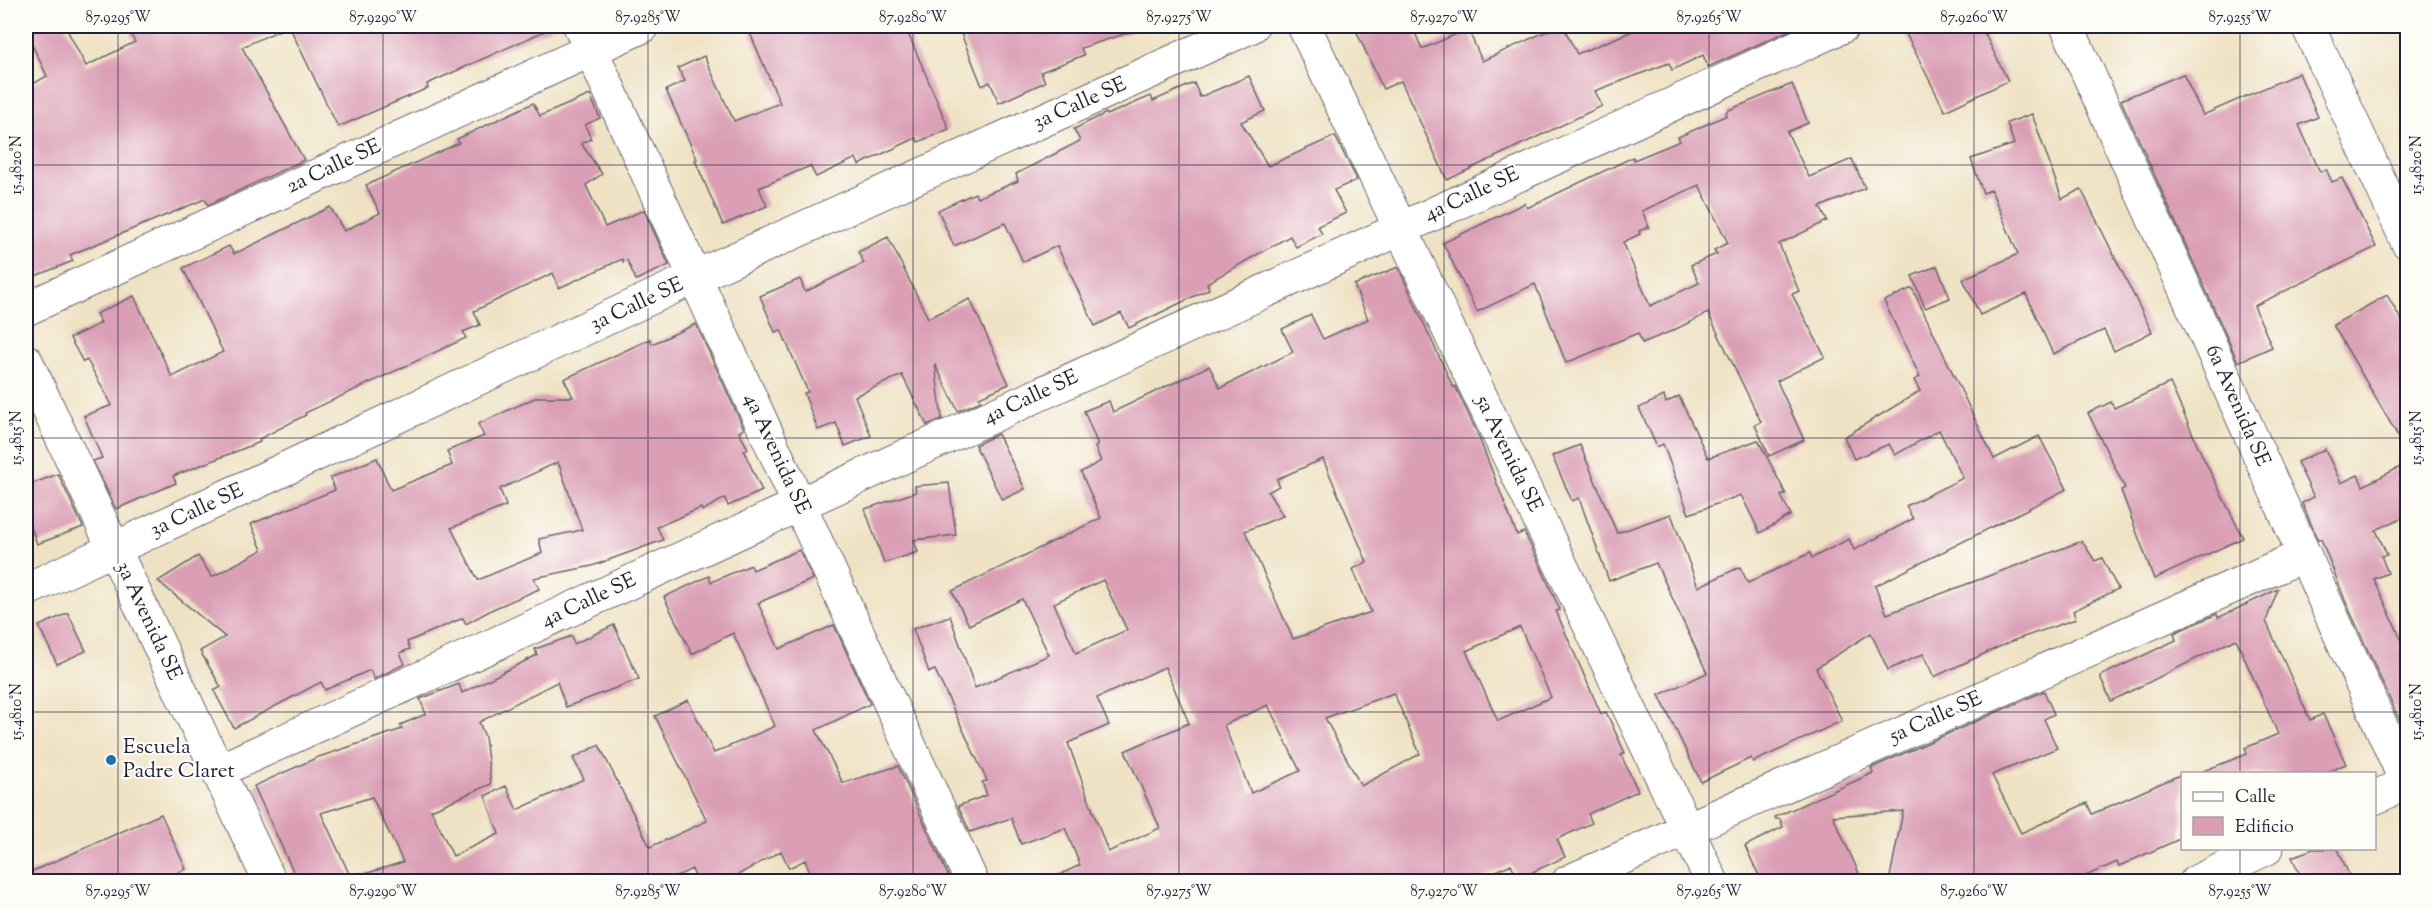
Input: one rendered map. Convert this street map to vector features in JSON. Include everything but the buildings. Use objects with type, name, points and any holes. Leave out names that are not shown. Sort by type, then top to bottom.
[{"type":"street","name":"2a Calle SE","points":[[26,309],[586,37],[643,26]]},
{"type":"street","name":"3a Calle SE","points":[[26,590],[695,278],[1252,26]]},
{"type":"street","name":"5a Avenida SE","points":[[1304,26],[1712,882]]},
{"type":"street","name":"4a Calle SE","points":[[218,771],[1843,26]]},
{"type":"street","name":"6a Avenida SE","points":[[2067,26],[2407,784]]},
{"type":"street","points":[[2308,26],[2408,243]]},
{"type":"street","name":"4a Avenida SE","points":[[586,37],[972,882]]},
{"type":"street","name":"3a Avenida SE","points":[[26,361],[270,882]]},
{"type":"street","name":"5a Calle SE","points":[[1568,882],[2304,555]]},
{"type":"street","points":[[2376,797],[2407,784]]},
{"type":"street","points":[[2196,882],[2265,850]]},
{"type":"place","name":"Escuela Padre Claret","points":[[111,760]]}]
